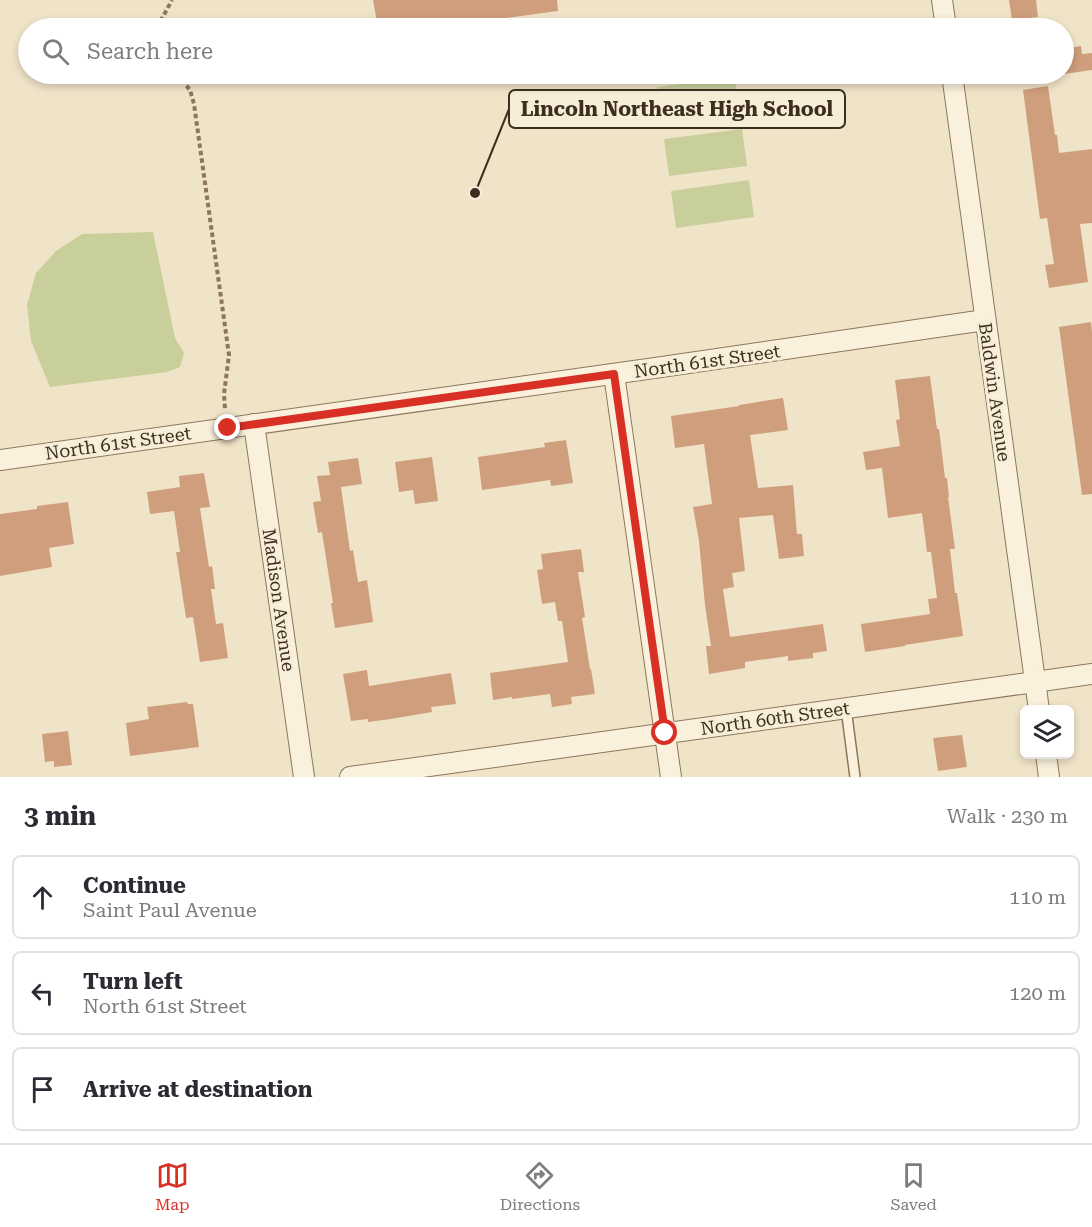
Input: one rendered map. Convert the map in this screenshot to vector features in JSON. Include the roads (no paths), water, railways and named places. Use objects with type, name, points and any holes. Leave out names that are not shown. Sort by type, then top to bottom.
[{"type":"street","points":[[942,0],[945,18]]},
{"type":"street","name":"Baldwin Avenue","points":[[953,84],[1039,705]]},
{"type":"street","name":"North 61st Street","points":[[0,460],[986,320]]},
{"type":"street","points":[[614,374],[671,777]]},
{"type":"street","name":"Madison Avenue","points":[[254,423],[303,777]]},
{"type":"street","name":"North 60th Street","points":[[350,777],[1092,674]]},
{"type":"street","points":[[1047,759],[1049,777]]},
{"type":"lane","points":[[846,708],[855,777]]},
{"type":"place","name":"Lincoln Northeast High School","points":[[475,193]]}]
